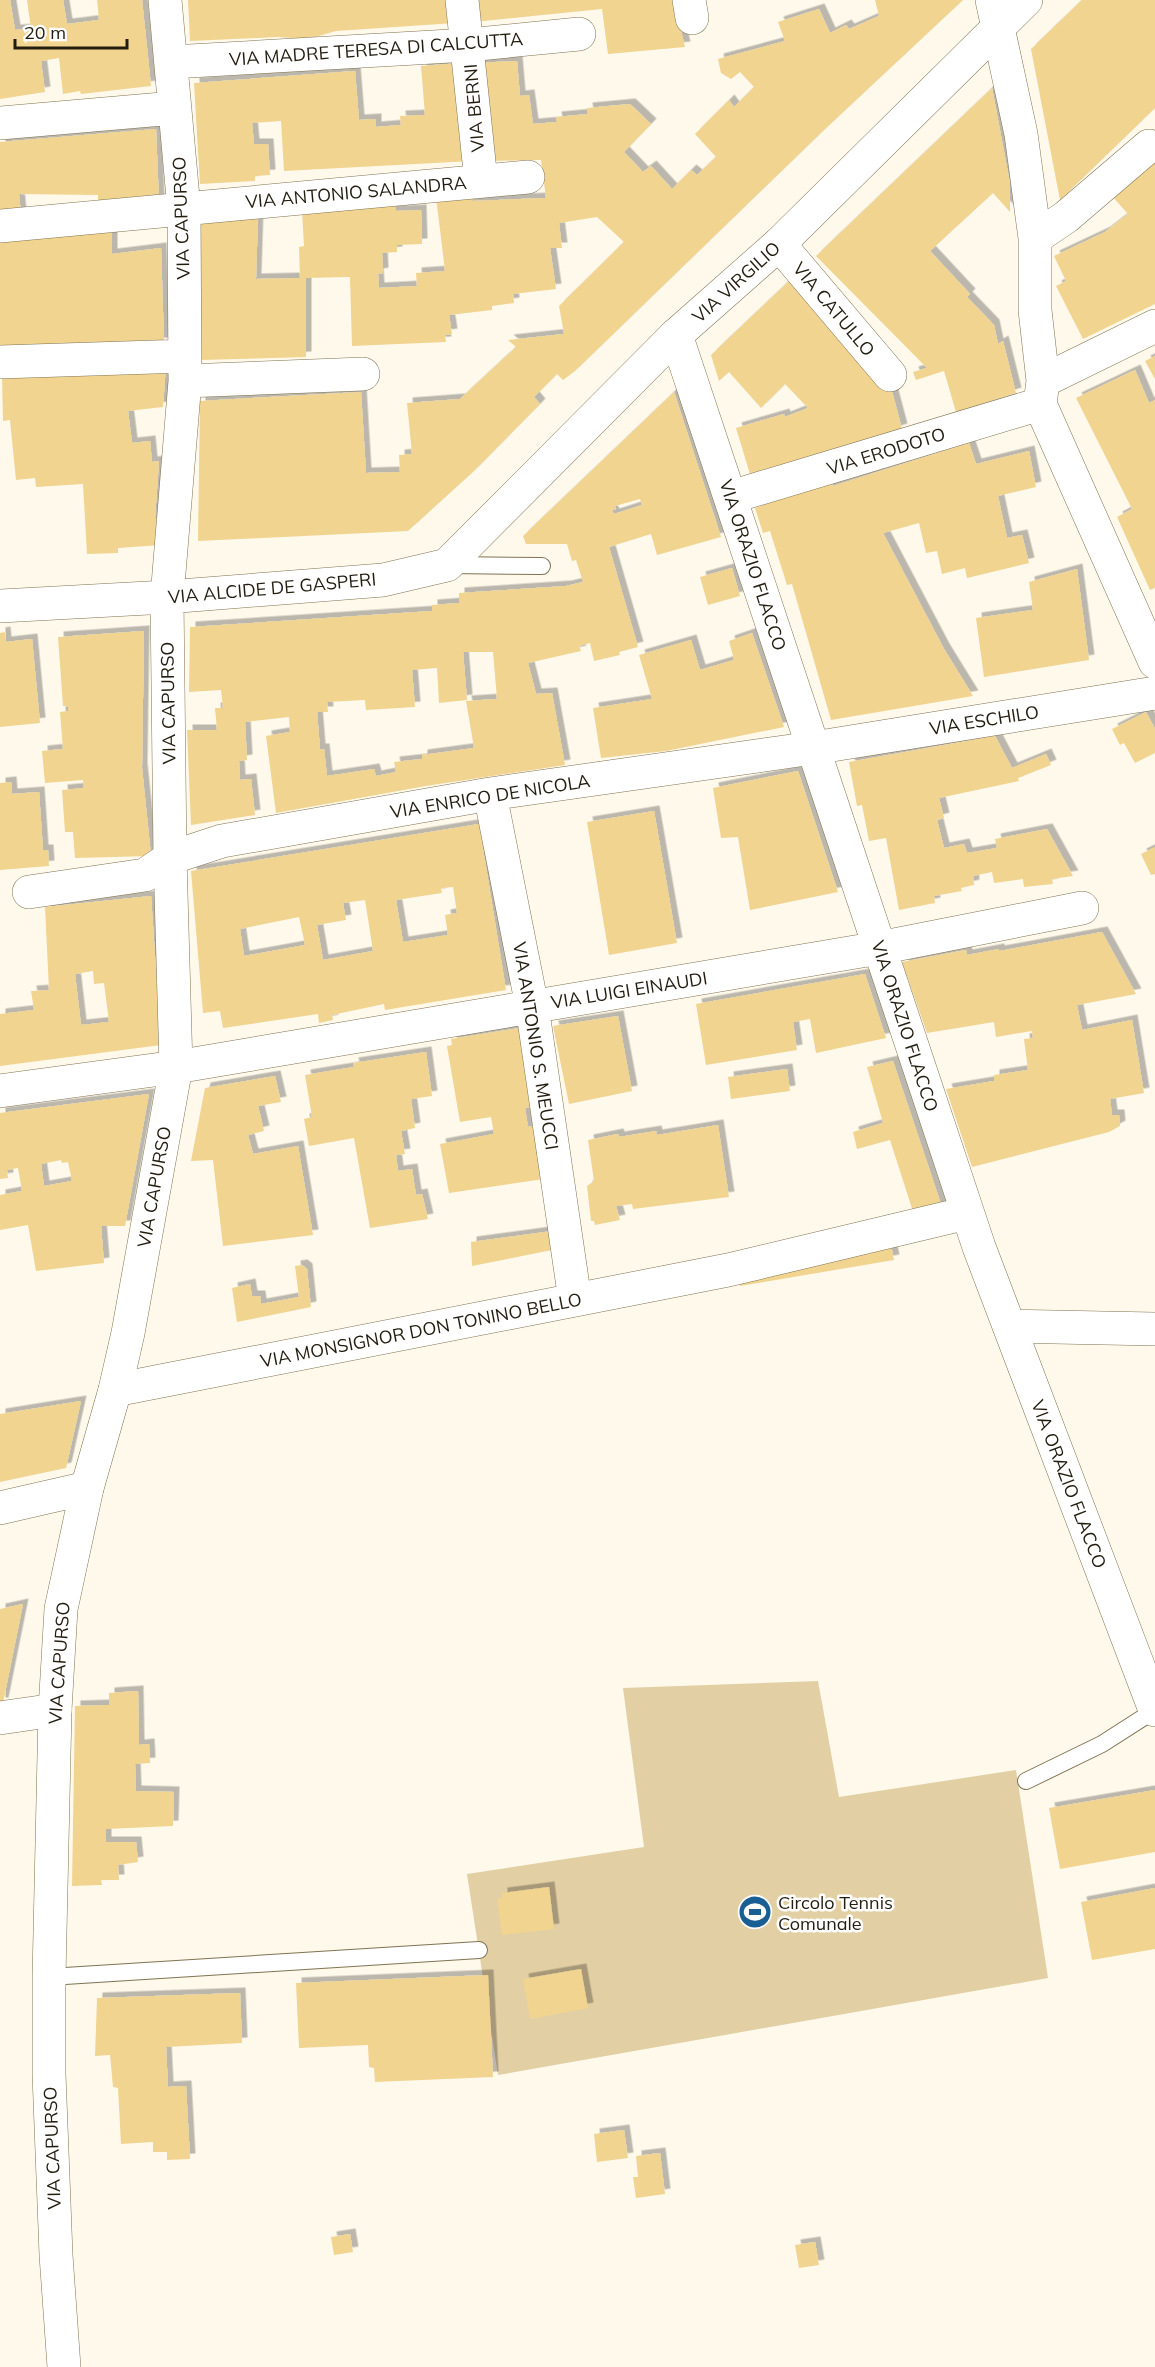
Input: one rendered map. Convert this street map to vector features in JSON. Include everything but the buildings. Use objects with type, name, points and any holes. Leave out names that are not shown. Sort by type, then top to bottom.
[{"type":"street","name":"VIA CAPURSO","points":[[64,2367],[49,2074],[55,1710],[61,1609],[87,1488],[128,1333],[176,1067],[170,858],[167,597],[185,369],[184,209],[165,0]]},
{"type":"street","name":"VIA BERNI","points":[[462,0],[481,181]]},
{"type":"street","name":"VIA VIRGILIO","points":[[447,565],[675,335],[779,244],[995,13],[1026,0]]},
{"type":"street","points":[[995,13],[1021,134],[1035,238],[1035,310],[1041,393],[1155,662]]},
{"type":"street","name":"VIA MADRE TERESA DI CALCUTTA","points":[[172,62],[468,45],[579,34]]},
{"type":"street","points":[[0,123],[174,108]]},
{"type":"street","points":[[1035,238],[1066,217],[1149,146]]},
{"type":"street","name":"VIA ANTONIO SALANDRA","points":[[0,226],[528,177]]},
{"type":"street","name":"VIA CATULLO","points":[[779,244],[890,375]]},
{"type":"street","name":"VIA ERODOTO","points":[[731,497],[1041,393],[1155,326]]},
{"type":"street","name":"VIA ORAZIO FLACCO","points":[[675,335],[731,497],[967,1213],[1155,1710]]},
{"type":"street","points":[[0,362],[363,374]]},
{"type":"street","name":"VIA ALCIDE DE GASPERI","points":[[0,606],[167,597],[383,580],[447,565]]},
{"type":"street","name":"VIA ESCHILO","points":[[813,748],[1155,693]]},
{"type":"street","name":"VIA ENRICO DE NICOLA","points":[[29,892],[146,875],[170,858],[222,841],[490,794],[813,748]]},
{"type":"street","name":"VIA ANTONIO S. MEUCCI","points":[[490,794],[532,1006],[575,1299]]},
{"type":"street","name":"VIA LUIGI EINAUDI","points":[[0,1091],[176,1067],[879,948],[1082,908]]},
{"type":"street","name":"VIA MONSIGNOR DON TONINO BELLO","points":[[115,1389],[728,1270],[967,1213]]},
{"type":"street","points":[[1009,1326],[1155,1329]]},
{"type":"street","points":[[0,1508],[87,1488]]},
{"type":"street","points":[[0,1718],[55,1710]]},
{"type":"lane","name":"VIA ALCIDE DE GASPERI","points":[[447,565],[542,566]]},
{"type":"lane","points":[[1026,1781],[1102,1744],[1155,1710]]},
{"type":"lane","points":[[49,1977],[479,1950]]},
{"type":"shaded area","name":"Circolo Tennis Comunale","points":[[818,1681],[839,1797],[1016,1770],[1048,1978],[498,2075],[467,1874],[644,1847],[623,1688]]},
{"type":"place","name":"Circolo Tennis Comunale","points":[[755,1912]]}]
